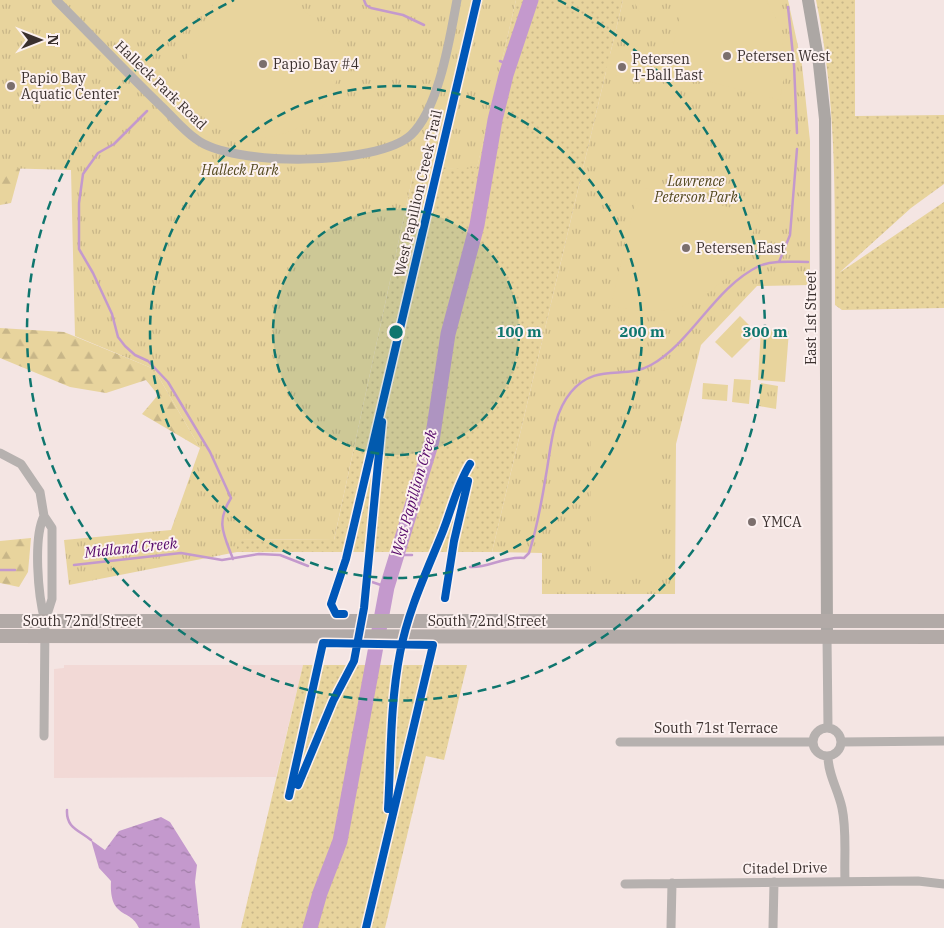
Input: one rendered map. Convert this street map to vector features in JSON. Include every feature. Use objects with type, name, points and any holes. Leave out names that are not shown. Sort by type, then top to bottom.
[{"type":"main road","name":"East 1st Street","points":[[808,0],[819,64],[824,119],[827,637]]},
{"type":"main road","name":"South 72nd Street","points":[[0,621],[944,621]]},
{"type":"main road","name":"South 72nd Street","points":[[0,636],[944,637]]},
{"type":"street","name":"Halleck Park Road","points":[[56,0],[196,140],[230,155],[298,158],[343,157],[367,154],[400,143],[412,134],[423,120],[432,102],[446,54],[457,0]]},
{"type":"street","points":[[0,453],[22,464],[40,492],[44,516],[52,528],[52,599],[45,621]]},
{"type":"street","points":[[44,516],[38,528],[41,608],[45,621],[44,736]]},
{"type":"street","points":[[827,637],[828,728]]},
{"type":"street","points":[[828,728],[836,731],[842,742],[837,752],[828,756],[817,752],[813,742],[817,732],[828,728]]},
{"type":"street","name":"South 71st Terrace","points":[[620,742],[813,742]]},
{"type":"street","points":[[842,742],[944,742]]},
{"type":"street","points":[[828,756],[828,769],[842,806],[844,817],[845,881]]},
{"type":"street","name":"Citadel Drive","points":[[625,884],[918,881],[944,884]]},
{"type":"street","points":[[774,882],[774,928]]},
{"type":"street","points":[[671,928],[672,883]]},
{"type":"shaded area","points":[[64,665],[303,665],[276,777],[54,778],[54,669],[64,668]]},
{"type":"green space","name":"Halleck Park","points":[[0,0],[516,0],[477,168],[414,170],[334,540],[237,539],[237,552],[69,585],[64,540],[171,530],[200,448],[154,369],[75,336],[71,170],[0,168]]},
{"type":"green space","name":"Papio Bay #4","points":[[215,0],[292,0],[349,50],[325,103],[304,124],[277,136],[262,138],[233,133],[207,119],[173,87]]},
{"type":"green space","points":[[516,0],[623,0],[492,552],[237,552],[237,539],[334,540],[414,170],[477,167]]},
{"type":"green space","name":"Lawrence Peterson Park","points":[[623,0],[788,0],[802,65],[810,141],[810,285],[757,286],[701,345],[676,444],[675,594],[542,594],[542,553],[492,552]]},
{"type":"green space","points":[[633,0],[662,0],[657,15],[640,12]]},
{"type":"green space","name":"Petersen West","points":[[684,0],[766,0],[778,24],[784,48],[784,74],[780,100],[672,72],[669,62]]},
{"type":"green space","points":[[816,0],[855,0],[855,116],[944,115],[944,184],[911,208],[839,273],[944,202],[944,308],[842,310],[835,305],[835,190],[831,114],[823,38]]},
{"type":"green space","name":"Petersen T-Ball East","points":[[621,46],[640,51],[634,79],[606,73],[611,53]]},
{"type":"green space","points":[[0,166],[21,166],[11,203],[0,205]]},
{"type":"green space","name":"Petersen East","points":[[645,188],[759,214],[750,239],[738,261],[723,280],[706,295],[686,305],[663,310],[638,311],[611,305],[637,196]]},
{"type":"green space","points":[[740,316],[757,333],[732,358],[715,342]]},
{"type":"green space","points":[[0,328],[64,332],[154,369],[200,448],[142,414],[158,395],[146,380],[106,393],[70,387],[0,358]]},
{"type":"green space","points":[[761,329],[789,331],[785,382],[758,380]]},
{"type":"green space","points":[[734,379],[751,380],[749,404],[732,402]]},
{"type":"green space","points":[[703,383],[728,385],[727,401],[702,399]]},
{"type":"green space","points":[[761,383],[778,386],[776,409],[759,406]]},
{"type":"green space","points":[[591,437],[660,437],[660,578],[591,578]]},
{"type":"green space","points":[[31,538],[28,572],[19,587],[0,583],[0,541]]},
{"type":"green space","points":[[303,665],[467,665],[444,760],[426,756],[385,928],[241,928]]},
{"type":"water","points":[[161,817],[170,822],[197,865],[195,882],[200,928],[139,928],[113,902],[111,881],[99,868],[91,840],[105,850],[119,831]]},
{"type":"waterway","points":[[364,0],[366,5],[371,8],[403,15],[424,25]]},
{"type":"waterway","name":"West Papillion Creek","points":[[310,928],[320,893],[340,841],[387,587],[432,441],[448,334],[477,225],[495,120],[506,75],[531,0]]},
{"type":"waterway","points":[[788,7],[794,65],[797,133]]},
{"type":"waterway","points":[[500,61],[509,65]]},
{"type":"waterway","points":[[147,111],[114,144],[98,153],[83,174],[79,203],[79,249],[93,273],[112,314],[118,337],[135,355],[148,361],[168,382],[210,452],[231,498],[226,506],[222,521],[226,542],[233,559]]},
{"type":"waterway","points":[[779,262],[790,235],[797,149]]},
{"type":"waterway","points":[[470,567],[524,558],[529,553],[539,514],[556,421],[571,392],[590,377],[641,369],[666,355],[729,287],[759,266],[776,262],[808,262]]},
{"type":"waterway","name":"Midland Creek","points":[[74,565],[181,553],[222,560],[259,554],[280,555],[308,566]]},
{"type":"waterway","points":[[398,555],[412,555]]},
{"type":"waterway","name":"Midland Creek","points":[[0,570],[15,570]]},
{"type":"waterway","name":"Midland Creek","points":[[372,582],[387,587]]},
{"type":"waterway","points":[[67,810],[67,816],[71,825],[91,840]]},
{"type":"cycle path","name":"West Papillion Creek Trail","points":[[344,614],[336,614],[331,604],[346,559],[477,0]]},
{"type":"cycle path","points":[[298,785],[333,701],[354,661],[364,608],[382,422]]},
{"type":"cycle path","points":[[388,809],[394,692],[403,637],[418,591],[443,531],[458,488],[470,464]]},
{"type":"cycle path","points":[[445,598],[454,541],[468,481]]},
{"type":"cycle path","points":[[289,796],[323,643],[433,645],[366,928]]},
{"type":"place","name":"Petersen West","points":[[727,56]]},
{"type":"place","name":"Papio Bay #4","points":[[263,64]]},
{"type":"place","name":"Petersen T-Ball East","points":[[622,67]]},
{"type":"place","name":"Papio Bay Aquatic Center","points":[[11,86]]},
{"type":"place","name":"Petersen East","points":[[686,248]]},
{"type":"place","name":"YMCA","points":[[752,522]]}]
